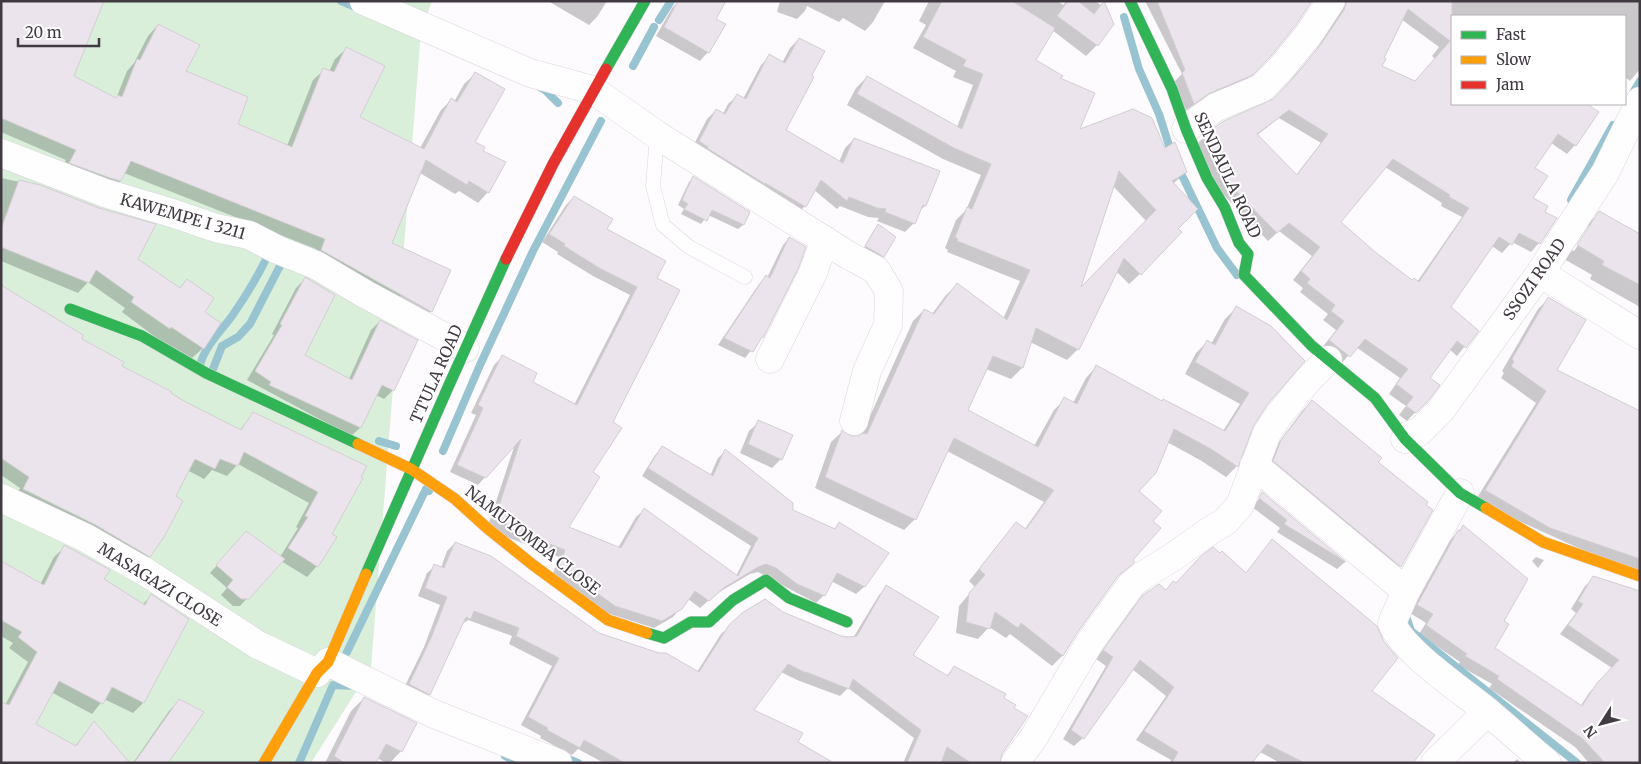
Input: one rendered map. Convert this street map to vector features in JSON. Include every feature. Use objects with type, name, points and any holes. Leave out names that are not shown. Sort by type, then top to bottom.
[{"type":"street","points":[[364,1],[530,73],[593,90],[657,135],[876,270],[889,291],[888,325],[867,371],[854,421]]},
{"type":"street","name":"TTULA ROAD","points":[[264,763],[323,667],[465,348],[525,219],[593,90],[645,1]]},
{"type":"street","name":"SENDAULA ROAD","points":[[1130,1],[1172,89],[1186,129],[1207,178],[1226,208],[1239,243],[1248,254],[1244,275],[1312,346],[1375,398],[1405,439],[1460,493],[1543,542],[1640,576]]},
{"type":"street","points":[[1186,129],[1216,107],[1262,88],[1309,34],[1331,1]]},
{"type":"street","name":"SSOZI ROAD","points":[[1405,439],[1409,435],[1419,432],[1441,410],[1540,273],[1605,173],[1640,101]]},
{"type":"street","name":"KAWEMPE I 3211","points":[[1,153],[105,193],[216,228],[249,235],[316,266],[465,348]]},
{"type":"street","points":[[770,359],[812,275],[825,240]]},
{"type":"street","points":[[1540,273],[1640,335]]},
{"type":"street","points":[[70,309],[142,336],[206,373],[411,469]]},
{"type":"street","points":[[1015,763],[1034,737],[1090,642],[1131,585],[1226,521],[1240,505],[1267,433],[1308,380],[1328,360]]},
{"type":"street","points":[[1254,465],[1406,591]]},
{"type":"street","name":"NAMUYOMBA CLOSE","points":[[411,469],[456,499],[487,528],[533,565],[608,620],[664,638],[691,622],[709,622],[733,600],[766,580],[789,598],[847,622]]},
{"type":"street","points":[[1460,493],[1406,591],[1392,623],[1395,632],[1425,663],[1547,763]]},
{"type":"street","name":"MASAGAZI CLOSE","points":[[1,498],[86,538],[147,574],[258,645],[323,667],[434,714],[558,763]]},
{"type":"street","points":[[1435,763],[1487,712]]},
{"type":"lane","points":[[657,135],[652,186],[663,225],[689,248],[745,277]]},
{"type":"green space","points":[[1,1],[432,1],[421,31],[371,668],[311,763],[1,763]]},
{"type":"building","points":[[1,1],[104,1],[74,76],[116,98],[118,95],[122,97],[137,59],[140,60],[158,24],[200,45],[186,71],[248,97],[238,124],[292,147],[323,68],[334,72],[346,47],[385,66],[360,117],[424,149],[451,98],[457,102],[475,72],[505,89],[475,142],[485,147],[483,151],[506,162],[489,193],[469,181],[467,185],[426,160],[392,243],[451,270],[432,312],[321,250],[325,239],[131,161],[121,181],[69,163],[76,150],[1,118]]},
{"type":"building","points":[[678,1],[726,1],[716,19],[726,24],[709,53],[664,27]]},
{"type":"building","points":[[942,1],[1012,1],[1055,28],[1036,60],[1063,76],[1060,78],[1095,93],[1080,129],[1133,109],[1152,118],[1165,148],[1175,142],[1187,172],[1172,181],[1198,209],[1178,229],[1182,232],[1141,275],[1124,258],[1079,350],[1036,328],[1023,368],[993,356],[968,410],[1038,447],[1064,397],[1077,404],[1096,365],[1162,401],[1163,399],[1225,431],[1249,393],[1195,362],[1207,340],[1215,345],[1236,306],[1271,326],[1305,361],[1267,405],[1254,425],[1238,467],[1211,449],[1174,429],[1156,473],[1139,491],[1162,511],[1153,521],[1161,528],[1133,560],[1135,562],[1118,576],[1063,656],[1021,623],[1018,628],[995,612],[990,629],[966,622],[969,593],[985,575],[979,569],[1016,522],[1026,529],[1054,490],[954,438],[916,520],[825,477],[842,430],[851,436],[867,434],[924,309],[934,314],[957,283],[1007,320],[1030,270],[957,241],[958,239],[955,237],[967,207],[972,209],[991,164],[954,148],[857,94],[867,76],[962,129],[983,74],[963,66],[966,60],[923,37]],"holes":[[[1119,171],[1156,210],[1081,287]]]},
{"type":"building","points":[[1068,1],[1078,1],[1094,14],[1104,1],[1114,24],[1098,46],[1057,16]]},
{"type":"building","points":[[1157,1],[1312,1],[1296,25],[1253,75],[1210,93],[1194,104],[1182,73],[1185,70]]},
{"type":"building","points":[[1347,1],[1452,1],[1451,105],[1588,105],[1599,112],[1576,146],[1558,134],[1535,168],[1548,176],[1533,198],[1548,206],[1545,212],[1557,218],[1540,244],[1519,233],[1512,245],[1499,237],[1451,307],[1479,331],[1466,348],[1457,341],[1430,378],[1440,385],[1416,413],[1406,406],[1413,397],[1396,384],[1408,369],[1365,339],[1350,357],[1329,340],[1344,321],[1331,311],[1335,305],[1307,283],[1310,279],[1301,271],[1320,247],[1289,223],[1277,233],[1228,183],[1205,134],[1224,121],[1273,99],[1321,44],[1344,10]],"holes":[[[1408,9],[1450,41],[1415,81],[1382,66],[1386,59],[1384,58]],[[1289,110],[1328,134],[1297,175],[1257,134]],[[1393,159],[1450,195],[1449,197],[1469,208],[1419,282],[1414,278],[1412,280],[1374,251],[1341,222]]]},
{"type":"building","points":[[799,38],[825,51],[812,75],[814,77],[786,130],[843,163],[854,138],[940,171],[926,206],[923,205],[915,224],[885,212],[886,209],[877,208],[849,197],[847,201],[821,180],[806,207],[765,184],[699,141],[716,109],[725,114],[737,94],[746,99],[769,54],[785,63]]},
{"type":"building","points":[[693,176],[750,212],[744,225],[712,210],[707,221],[684,209],[688,204],[682,200]]},
{"type":"building","points":[[19,180],[40,185],[99,208],[156,224],[138,259],[180,288],[187,279],[214,298],[205,312],[221,323],[204,349],[171,327],[170,329],[131,302],[134,297],[96,270],[89,283],[1,247],[1,229]]},
{"type":"building","points":[[574,196],[613,219],[607,229],[666,261],[657,278],[680,290],[613,422],[622,428],[593,472],[600,477],[569,527],[621,548],[644,508],[738,576],[758,538],[648,468],[662,446],[713,476],[725,449],[793,503],[793,510],[835,529],[839,522],[889,553],[865,587],[837,573],[825,596],[797,584],[776,568],[766,564],[725,587],[709,601],[695,591],[682,609],[662,621],[615,606],[560,566],[565,550],[514,530],[496,515],[521,439],[486,478],[457,465],[483,408],[478,405],[502,355],[537,373],[533,382],[577,405],[637,287],[601,269],[564,246],[565,244],[549,234]]},
{"type":"building","points":[[1599,211],[1640,234],[1640,285],[1602,265],[1604,261],[1577,245]]},
{"type":"building","points":[[878,224],[896,237],[884,257],[865,246]]},
{"type":"building","points":[[789,237],[806,247],[798,269],[763,338],[753,352],[724,338],[766,275],[770,278]]},
{"type":"building","points":[[305,277],[335,295],[305,355],[352,380],[380,320],[418,340],[394,391],[382,385],[361,428],[269,385],[271,382],[255,371],[282,325],[280,324]]},
{"type":"building","points":[[1,285],[83,335],[82,339],[124,362],[122,366],[241,430],[253,412],[367,466],[361,477],[363,478],[332,534],[337,537],[318,567],[288,548],[308,517],[305,516],[318,492],[244,452],[238,466],[220,459],[215,469],[195,459],[176,496],[183,501],[164,537],[150,557],[94,524],[23,489],[29,477],[1,458]]},
{"type":"building","points":[[1548,297],[1586,320],[1557,370],[1640,411],[1640,559],[1550,528],[1485,490],[1546,391],[1511,366],[1514,362],[1512,359]]},
{"type":"building","points":[[1312,400],[1382,458],[1378,462],[1428,502],[1426,505],[1433,510],[1401,567],[1273,461],[1281,440]]},
{"type":"building","points":[[758,420],[793,435],[782,460],[748,444]]},
{"type":"building","points":[[1262,492],[1346,562],[1284,524],[1287,520],[1259,498]]},
{"type":"building","points":[[1463,525],[1528,579],[1504,621],[1509,624],[1495,648],[1582,706],[1597,683],[1619,660],[1568,625],[1583,604],[1578,601],[1593,576],[1640,591],[1640,763],[1605,763],[1583,739],[1497,679],[1499,676],[1465,656],[1467,654],[1426,625],[1433,614],[1417,605],[1458,530],[1460,531]]},
{"type":"building","points":[[246,531],[285,559],[249,599],[241,599],[227,587],[233,580],[216,565]]},
{"type":"building","points":[[1272,539],[1377,626],[1384,642],[1398,658],[1372,691],[1435,735],[1413,763],[1305,763],[1267,744],[1252,763],[1172,763],[1178,752],[1144,731],[1174,687],[1140,660],[1084,739],[1071,730],[1113,657],[1103,650],[1142,596],[1159,584],[1166,590],[1173,581],[1176,583],[1200,557],[1213,547],[1220,553],[1222,551],[1246,573]]},
{"type":"building","points":[[455,542],[491,556],[599,633],[659,653],[666,653],[699,672],[729,625],[742,613],[765,599],[783,612],[841,636],[849,637],[857,636],[886,585],[939,617],[913,655],[948,676],[954,666],[1006,694],[1004,698],[1016,705],[1014,708],[1028,716],[1002,754],[1000,763],[971,763],[947,747],[941,763],[907,763],[921,730],[853,679],[849,689],[806,673],[788,664],[754,710],[803,733],[798,742],[834,763],[625,763],[584,740],[580,748],[528,717],[559,658],[516,636],[519,628],[474,611],[471,619],[466,617],[430,695],[409,684],[431,638],[447,597],[425,588],[434,564],[444,568]]},
{"type":"building","points":[[64,545],[110,570],[104,579],[145,605],[151,594],[189,619],[144,703],[112,687],[103,704],[59,681],[36,724],[76,746],[94,721],[130,763],[1,763],[1,702],[9,705],[37,652],[18,637],[22,632],[1,620],[1,561],[44,585]]},
{"type":"building","points":[[364,697],[417,723],[402,752],[386,744],[376,763],[345,763],[334,756]]},
{"type":"building","points":[[179,699],[204,712],[168,763],[134,763]]},
{"type":"waterway","points":[[341,1],[360,9]]},
{"type":"waterway","points":[[659,20],[671,1]]},
{"type":"waterway","points":[[1124,17],[1139,69],[1159,114],[1172,155]]},
{"type":"waterway","points":[[633,66],[654,27]]},
{"type":"waterway","points":[[1631,96],[1640,81]]},
{"type":"waterway","points":[[538,86],[558,103]]},
{"type":"waterway","points":[[443,451],[480,365],[533,251],[601,121]]},
{"type":"waterway","points":[[1571,200],[1613,125]]},
{"type":"waterway","points":[[1178,167],[1217,248],[1237,275]]},
{"type":"waterway","points":[[200,365],[209,345],[242,301],[268,255]]},
{"type":"waterway","points":[[213,369],[222,346],[238,337],[250,324],[283,260]]},
{"type":"waterway","points":[[379,441],[396,446]]},
{"type":"waterway","points":[[347,652],[426,489],[429,491]]},
{"type":"waterway","points":[[1405,613],[1411,631],[1577,763]]},
{"type":"waterway","points":[[299,763],[333,685],[354,686]]},
{"type":"waterway","points":[[505,756],[519,763]]},
{"type":"waterway","points":[[561,756],[578,763]]},
{"type":"traffic: fast","points":[[606,69],[645,1]]},
{"type":"traffic: fast","points":[[1130,1],[1172,89],[1186,129],[1207,178],[1225,208],[1239,243],[1248,254],[1244,275],[1312,346],[1375,398],[1405,439],[1460,493],[1486,508]]},
{"type":"traffic: fast","points":[[366,574],[506,259]]},
{"type":"traffic: fast","points":[[70,309],[142,336],[206,373],[358,444]]},
{"type":"traffic: fast","points":[[647,633],[664,638],[691,622],[709,622],[733,600],[766,580],[789,598],[847,622]]},
{"type":"traffic: slow","points":[[358,444],[411,469],[455,499],[533,565],[608,620],[647,633]]},
{"type":"traffic: slow","points":[[1486,508],[1543,542],[1640,576]]},
{"type":"traffic: slow","points":[[264,763],[317,673],[328,662],[366,574]]},
{"type":"traffic: jam","points":[[506,259],[553,164],[606,69]]}]
